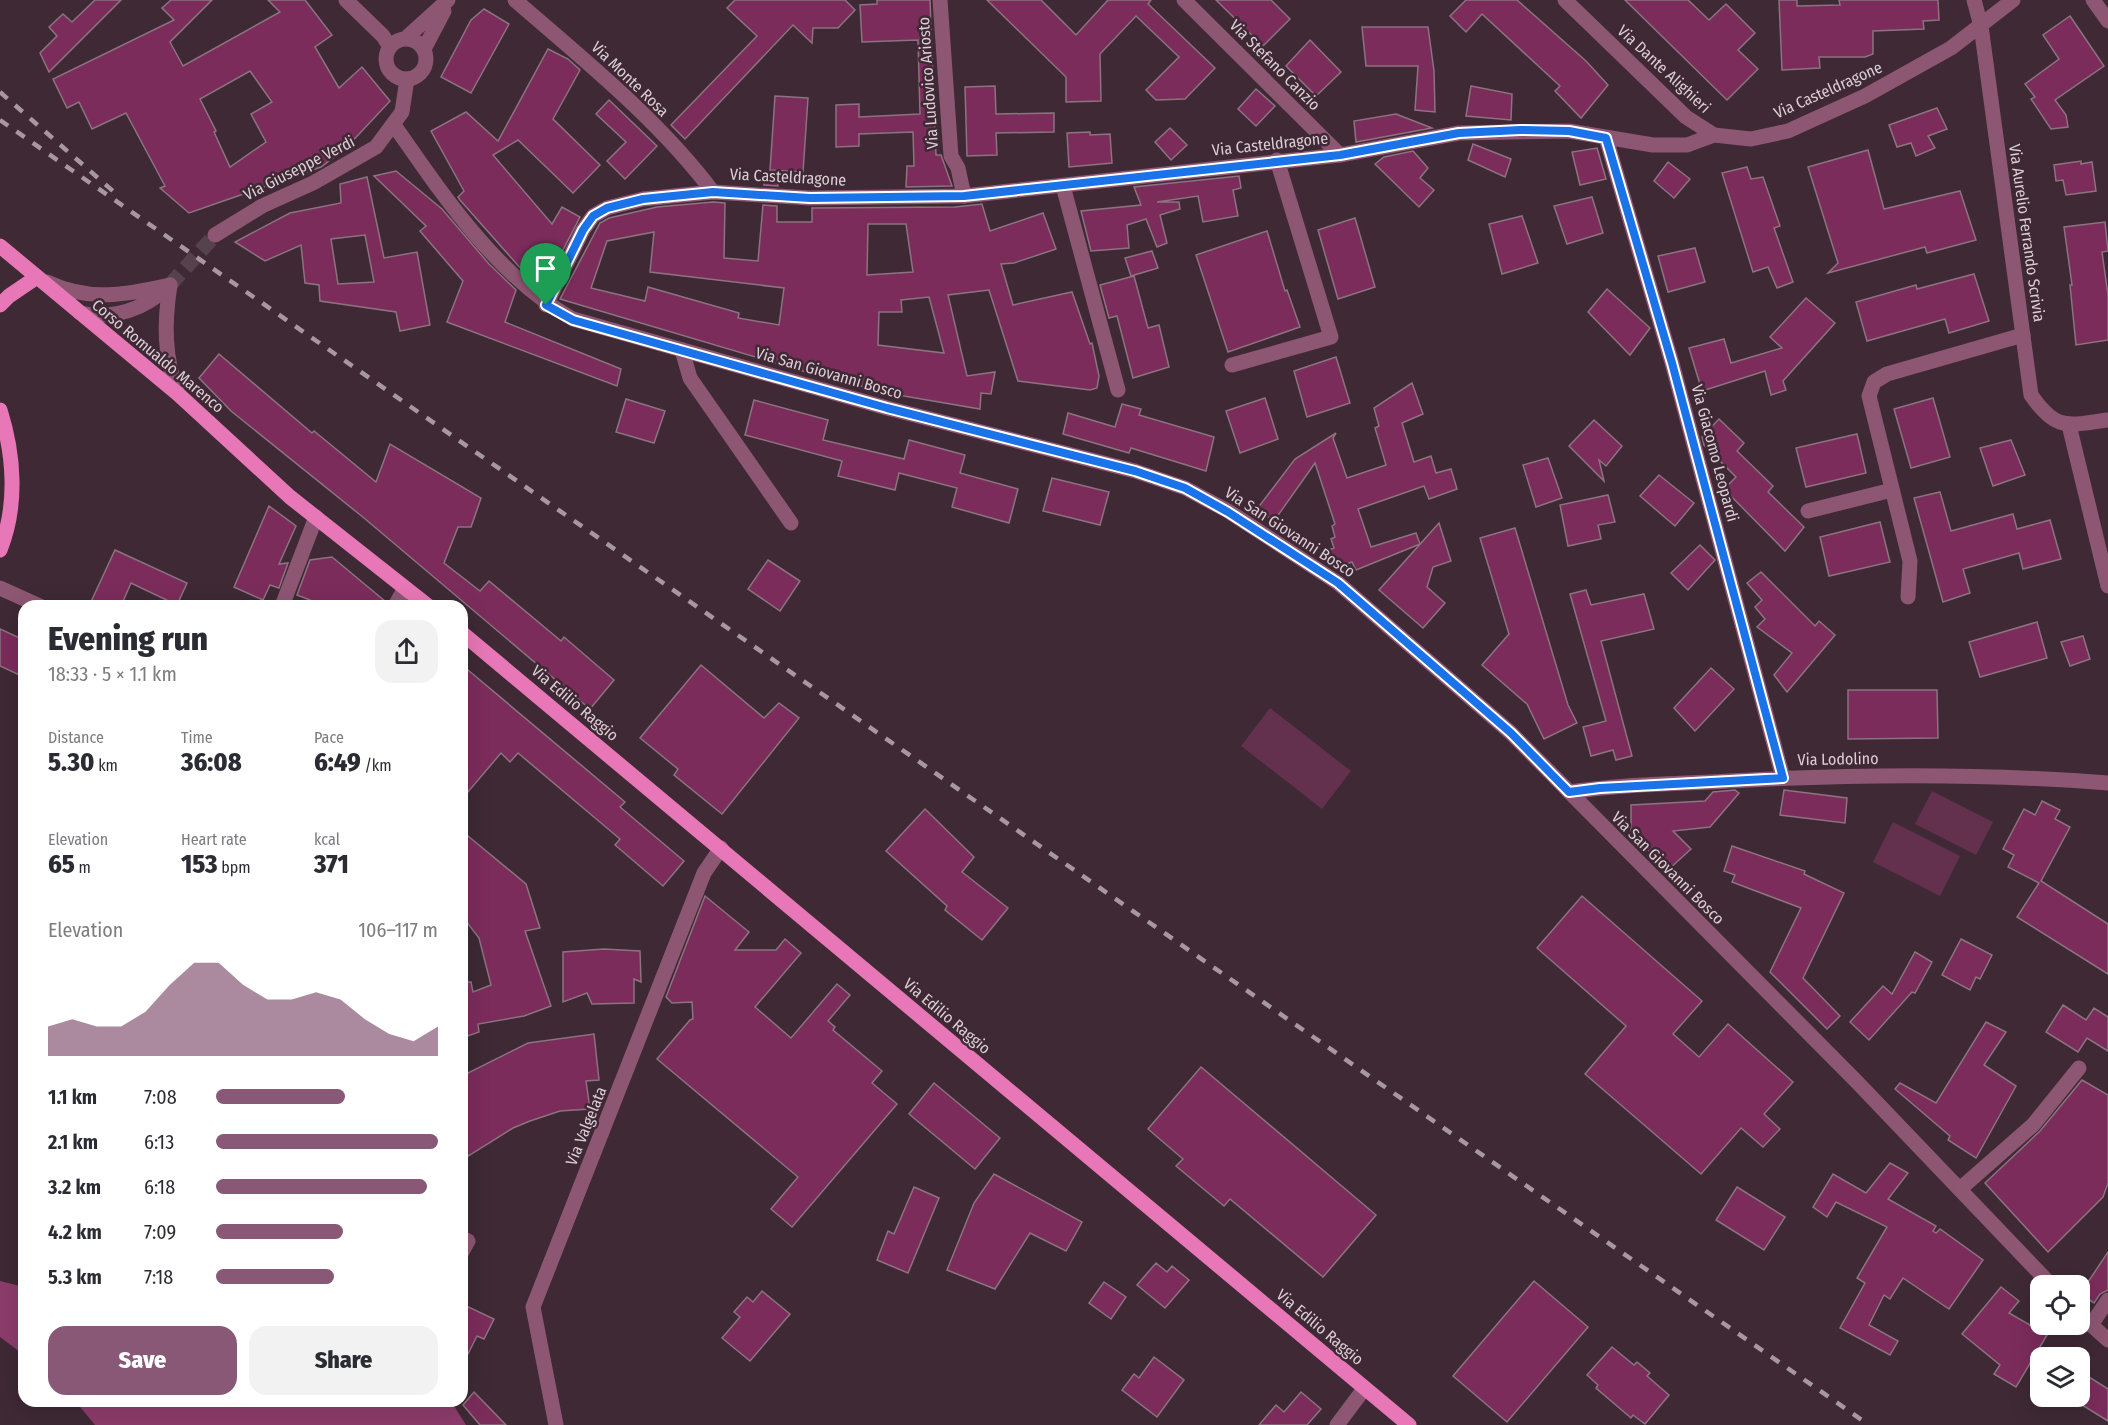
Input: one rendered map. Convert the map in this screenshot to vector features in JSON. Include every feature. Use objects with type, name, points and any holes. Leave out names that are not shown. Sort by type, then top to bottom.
[{"type":"main road","name":"Corso Romualdo Marenco","points":[[0,246],[178,394],[316,517]]},
{"type":"main road","points":[[0,305],[9,296],[38,277]]},
{"type":"main road","points":[[0,410],[11,444],[12,497],[4,513],[0,550]]},
{"type":"main road","points":[[316,517],[420,600]]},
{"type":"main road","name":"Via Edilio Raggio","points":[[468,638],[1409,1425]]},
{"type":"street","points":[[346,0],[383,36],[390,47]]},
{"type":"street","points":[[449,0],[424,49],[425,67],[417,76],[407,79],[396,75],[389,69],[386,59],[390,47],[406,38],[449,0]]},
{"type":"street","name":"Via Monte Rosa","points":[[515,0],[602,75],[693,165],[713,192]]},
{"type":"street","name":"Via Ludovico Ariosto","points":[[940,0],[951,156],[958,168],[964,196]]},
{"type":"street","name":"Via Stefano Canzio","points":[[1184,0],[1340,155]]},
{"type":"street","name":"Via Dante Alighieri","points":[[1565,0],[1686,117],[1714,135]]},
{"type":"street","name":"Via Aurelio Ferrando Scrivia","points":[[1974,0],[1981,26],[2031,395],[2047,417],[2068,425]]},
{"type":"street","name":"Via Casteldragone","points":[[546,305],[583,230],[593,216],[607,208],[643,199],[713,192],[810,198],[964,196],[1276,160],[1340,155],[1459,133],[1569,131],[1653,145],[1687,145],[1714,135],[1751,139],[1788,131],[1865,96],[1934,59],[2013,0]]},
{"type":"street","points":[[2093,0],[2108,21]]},
{"type":"street","points":[[406,38],[416,41],[424,49]]},
{"type":"street","name":"Via Giuseppe Verdi","points":[[215,235],[262,206],[358,160],[398,132],[405,104],[407,79]]},
{"type":"street","name":"Via San Giovanni Bosco","points":[[398,132],[429,178],[487,247],[546,305],[573,320],[927,419],[1135,471],[1185,488],[1228,512],[1338,583],[1511,733],[1960,1189],[2042,1275]]},
{"type":"street","name":"Via Giacomo Leopardi","points":[[1606,138],[1672,363],[1783,778]]},
{"type":"street","points":[[1232,365],[1331,337],[1276,160]]},
{"type":"street","points":[[1063,186],[1118,390]]},
{"type":"street","points":[[38,277],[70,293],[103,295],[136,292],[170,285]]},
{"type":"street","points":[[80,313],[91,315],[143,307],[170,285]]},
{"type":"street","points":[[170,285],[166,348],[170,373],[178,394]]},
{"type":"street","points":[[1908,597],[1910,561],[1869,396],[1874,382],[1887,374],[2023,335]]},
{"type":"street","points":[[682,350],[690,378],[791,523]]},
{"type":"street","points":[[2108,420],[2068,425],[2108,586]]},
{"type":"street","points":[[1808,511],[1892,490]]},
{"type":"street","points":[[284,600],[316,517]]},
{"type":"street","points":[[0,588],[27,600]]},
{"type":"street","points":[[398,600],[405,588]]},
{"type":"street","name":"Via Lodolino","points":[[1569,792],[1600,788],[1783,778],[1912,775],[2049,778],[2108,783]]},
{"type":"street","name":"Via Valgelata","points":[[556,1425],[533,1307],[704,873],[721,848]]},
{"type":"street","points":[[1960,1189],[2033,1125],[2079,1068]]},
{"type":"street","points":[[2108,1300],[2091,1325],[2108,1340]]},
{"type":"street","points":[[1337,1425],[1364,1389]]},
{"type":"shaded area","points":[[1270,708],[1351,771],[1322,809],[1241,746]]},
{"type":"shaded area","points":[[1932,791],[1993,822],[1976,855],[1915,824]]},
{"type":"shaded area","points":[[1893,822],[1960,856],[1940,896],[1873,862]]},
{"type":"shaded area","points":[[0,1281],[18,1286],[18,1350],[0,1337]]},
{"type":"shaded area","points":[[80,1407],[455,1407],[466,1425],[95,1425]]},
{"type":"building","points":[[95,0],[121,0],[49,72],[40,53],[57,36],[49,27],[63,14],[72,22]]},
{"type":"building","points":[[171,0],[212,0],[170,42],[183,66],[280,12],[268,0],[305,0],[332,35],[315,47],[339,88],[362,67],[390,101],[346,148],[321,167],[189,213],[160,188],[165,186],[126,113],[92,129],[79,102],[67,108],[53,79],[174,20],[162,8]],"holes":[[[250,71],[272,102],[251,114],[266,142],[230,167],[200,99]]]},
{"type":"building","points":[[735,0],[845,0],[855,10],[838,28],[813,28],[812,43],[793,25],[685,139],[671,125],[757,36],[727,8]]},
{"type":"building","points":[[877,0],[930,0],[936,155],[941,155],[952,186],[906,187],[907,166],[914,166],[913,132],[859,134],[859,146],[836,147],[836,105],[859,104],[859,117],[920,114],[918,40],[862,42],[860,5],[877,4]]},
{"type":"building","points":[[987,0],[1041,0],[1076,35],[1108,0],[1151,0],[1148,4],[1215,68],[1185,99],[1156,100],[1146,90],[1179,57],[1136,16],[1100,54],[1101,101],[1066,102],[1066,77]]},
{"type":"building","points":[[1216,0],[1271,0],[1290,19],[1263,46]]},
{"type":"building","points":[[1466,0],[1517,0],[1586,61],[1608,85],[1581,118],[1555,91],[1560,86],[1482,14],[1466,32],[1450,16]]},
{"type":"building","points":[[1625,0],[1688,0],[1709,20],[1726,4],[1755,33],[1738,50],[1758,69],[1727,100]]},
{"type":"building","points":[[1779,0],[1797,0],[1797,6],[1840,5],[1839,0],[1938,0],[1939,20],[1923,21],[1924,29],[1873,31],[1873,54],[1865,57],[1819,57],[1820,68],[1782,70]]},
{"type":"building","points":[[484,9],[509,24],[471,93],[441,77],[471,20]]},
{"type":"building","points":[[2070,16],[2104,66],[2055,100],[2066,115],[2068,127],[2051,129],[2031,99],[2035,97],[2025,84],[2059,59],[2043,35]]},
{"type":"building","points":[[1362,27],[1428,27],[1434,71],[1435,112],[1415,110],[1418,66],[1366,66]]},
{"type":"building","points":[[1310,40],[1341,72],[1316,96],[1286,66]]},
{"type":"building","points":[[548,49],[568,59],[580,70],[553,119],[600,165],[573,193],[518,140],[493,155],[552,224],[562,207],[580,217],[548,279],[524,266],[522,270],[460,200],[458,197],[464,191],[431,131],[466,112],[498,141]]},
{"type":"building","points":[[995,86],[996,114],[1054,113],[1054,132],[996,133],[997,155],[967,156],[965,87]]},
{"type":"building","points":[[1471,86],[1512,94],[1511,120],[1466,116]]},
{"type":"building","points":[[1256,89],[1275,106],[1256,126],[1238,109]]},
{"type":"building","points":[[775,96],[808,98],[803,172],[770,170]]},
{"type":"building","points":[[609,100],[657,146],[625,179],[607,161],[626,142],[596,114]]},
{"type":"building","points":[[1937,108],[1947,129],[1928,136],[1935,148],[1916,156],[1911,143],[1897,147],[1889,125]]},
{"type":"building","points":[[1396,114],[1432,128],[1356,142],[1354,121]]},
{"type":"building","points":[[1170,128],[1187,145],[1171,160],[1155,142]]},
{"type":"building","points":[[1090,132],[1090,135],[1110,134],[1112,163],[1069,167],[1067,133]]},
{"type":"building","points":[[1473,144],[1511,159],[1505,177],[1468,160]]},
{"type":"building","points":[[1597,148],[1606,179],[1580,185],[1572,152]]},
{"type":"building","points":[[1868,150],[1884,209],[1960,191],[1976,240],[1927,253],[1925,247],[1828,273],[1838,263],[1808,167]]},
{"type":"building","points":[[1413,151],[1428,168],[1420,178],[1434,190],[1419,207],[1375,164],[1384,157]]},
{"type":"building","points":[[2081,161],[2081,164],[2092,162],[2096,191],[2066,195],[2063,180],[2056,181],[2054,165]]},
{"type":"building","points":[[1668,162],[1690,179],[1674,198],[1654,181]]},
{"type":"building","points":[[1747,167],[1751,179],[1763,177],[1780,226],[1774,228],[1793,282],[1777,288],[1768,267],[1753,272],[1722,173]]},
{"type":"building","points":[[396,171],[442,209],[489,264],[516,290],[505,322],[621,369],[617,386],[447,322],[463,281],[420,231],[426,226],[374,176]]},
{"type":"building","points":[[1239,176],[1241,188],[1233,190],[1238,216],[1203,222],[1198,196],[1157,202],[1179,202],[1180,209],[1160,215],[1167,243],[1157,247],[1146,219],[1127,225],[1129,248],[1091,251],[1081,211],[1141,205],[1134,187]]},
{"type":"building","points":[[367,177],[384,258],[417,252],[430,325],[400,331],[396,312],[320,301],[319,285],[305,283],[301,245],[265,261],[235,242],[290,213],[341,203],[340,184]],"holes":[[[365,235],[374,282],[338,284],[331,239]]]},
{"type":"building","points":[[764,178],[778,179],[778,186],[764,185]]},
{"type":"building","points":[[1592,197],[1603,233],[1567,244],[1554,206]]},
{"type":"building","points":[[725,203],[724,258],[758,261],[763,205],[777,206],[777,222],[812,222],[812,208],[955,207],[982,204],[990,231],[1043,213],[1056,249],[1014,263],[1001,264],[1013,305],[1072,292],[1090,344],[1092,343],[1099,376],[1097,388],[1090,390],[1018,381],[989,290],[948,295],[967,376],[995,372],[991,394],[981,393],[980,409],[904,396],[826,378],[560,299],[600,223],[609,218],[657,207]],"holes":[[[868,224],[906,224],[913,272],[867,275]],[[654,232],[650,272],[784,288],[779,325],[738,318],[739,313],[648,287],[645,301],[591,288],[607,241]],[[929,297],[944,353],[878,345],[879,312],[902,312],[901,300]]]},
{"type":"building","points":[[1522,216],[1538,263],[1502,274],[1489,224]]},
{"type":"building","points":[[1355,218],[1375,287],[1338,299],[1318,230]]},
{"type":"building","points":[[2105,222],[2108,251],[2102,252],[2108,295],[2108,340],[2076,345],[2070,285],[2072,285],[2064,227]]},
{"type":"building","points":[[1267,231],[1285,291],[1287,290],[1300,327],[1228,352],[1196,255]]},
{"type":"building","points":[[1695,248],[1705,282],[1668,292],[1658,256]]},
{"type":"building","points":[[1152,251],[1158,268],[1131,276],[1125,258]]},
{"type":"building","points":[[1974,274],[1989,321],[1949,333],[1945,319],[1867,341],[1856,302],[1916,285],[1917,289]]},
{"type":"building","points":[[1134,276],[1148,328],[1159,325],[1169,367],[1133,378],[1117,316],[1109,318],[1100,285]]},
{"type":"building","points":[[1607,289],[1650,328],[1630,355],[1588,312]]},
{"type":"building","points":[[1806,298],[1835,323],[1783,381],[1786,390],[1771,395],[1765,371],[1702,391],[1689,348],[1724,339],[1731,363],[1782,348],[1770,337]]},
{"type":"building","points":[[219,354],[312,433],[314,431],[376,482],[390,444],[481,498],[471,527],[458,527],[444,563],[480,591],[489,581],[561,641],[564,637],[614,680],[590,709],[468,606],[468,600],[461,600],[231,411],[199,378]]},
{"type":"building","points":[[1336,357],[1350,403],[1307,417],[1294,371]]},
{"type":"building","points":[[1412,383],[1423,414],[1402,423],[1414,462],[1431,456],[1436,473],[1451,469],[1457,489],[1429,499],[1424,486],[1358,509],[1371,547],[1416,533],[1420,544],[1356,570],[1352,562],[1342,566],[1323,552],[1334,548],[1331,539],[1335,537],[1332,526],[1335,524],[1315,463],[1274,521],[1257,509],[1295,459],[1336,433],[1333,438],[1347,478],[1386,465],[1375,428],[1379,426],[1374,408]]},
{"type":"building","points":[[1265,398],[1278,439],[1240,453],[1226,411]]},
{"type":"building","points":[[1933,398],[1950,457],[1911,468],[1894,409]]},
{"type":"building","points":[[626,399],[665,411],[654,443],[616,432]]},
{"type":"building","points":[[754,400],[828,420],[823,440],[904,459],[909,440],[965,455],[960,473],[1018,489],[1009,523],[952,507],[957,488],[899,473],[895,490],[838,476],[842,461],[745,435]]},
{"type":"building","points":[[1122,404],[1141,409],[1139,415],[1214,437],[1206,471],[1131,448],[1129,453],[1063,434],[1068,413],[1115,427]]},
{"type":"building","points":[[1719,419],[1744,443],[1737,451],[1773,486],[1768,492],[1804,527],[1785,551],[1724,489],[1736,477],[1704,445],[1702,437]]},
{"type":"building","points":[[1594,420],[1622,446],[1606,466],[1599,460],[1604,481],[1569,446]]},
{"type":"building","points":[[1857,434],[1866,473],[1806,487],[1796,448]]},
{"type":"building","points":[[2011,440],[2025,475],[1993,486],[1980,448]]},
{"type":"building","points":[[1548,458],[1562,498],[1536,507],[1523,465]]},
{"type":"building","points":[[1659,475],[1694,503],[1675,526],[1640,496]]},
{"type":"building","points":[[1052,478],[1109,492],[1100,525],[1043,511]]},
{"type":"building","points":[[1940,492],[1951,531],[2013,514],[2017,529],[2050,520],[2061,559],[2023,569],[2019,553],[1963,569],[1970,593],[1943,602],[1914,498]]},
{"type":"building","points":[[1608,495],[1615,522],[1598,525],[1601,539],[1568,546],[1560,505]]},
{"type":"building","points":[[269,506],[296,526],[279,564],[288,563],[279,588],[270,585],[263,600],[234,587]]},
{"type":"building","points":[[1880,522],[1890,562],[1829,576],[1820,537]]},
{"type":"building","points":[[1439,523],[1451,561],[1433,567],[1427,587],[1445,603],[1423,628],[1379,590]]},
{"type":"building","points":[[1515,528],[1568,705],[1577,723],[1544,739],[1527,704],[1482,665],[1509,634],[1480,538]]},
{"type":"building","points":[[1700,545],[1715,560],[1688,590],[1671,573]]},
{"type":"building","points":[[115,550],[187,583],[179,600],[167,600],[131,583],[124,600],[92,600]]},
{"type":"building","points":[[332,557],[384,600],[310,600],[297,595],[310,560]]},
{"type":"building","points":[[768,560],[800,581],[780,611],[748,589]]},
{"type":"building","points":[[1761,572],[1815,626],[1819,621],[1835,635],[1787,692],[1774,675],[1792,653],[1757,627],[1765,619],[1755,607],[1762,600],[1747,583]]},
{"type":"building","points":[[1586,590],[1591,605],[1644,594],[1654,629],[1601,641],[1632,756],[1616,760],[1613,750],[1591,756],[1583,727],[1606,721],[1570,594]]},
{"type":"building","points":[[2037,622],[2047,658],[1980,677],[1969,642]]},
{"type":"building","points":[[0,629],[18,637],[18,674],[0,666]]},
{"type":"building","points":[[2083,636],[2090,659],[2070,666],[2061,642]]},
{"type":"building","points":[[701,665],[764,718],[779,703],[799,718],[722,814],[674,775],[678,769],[640,738]]},
{"type":"building","points":[[1711,668],[1734,689],[1695,731],[1674,708]]},
{"type":"building","points":[[468,670],[625,802],[620,807],[684,861],[663,886],[615,845],[620,839],[518,753],[510,762],[501,753],[468,792]]},
{"type":"building","points":[[1848,690],[1937,690],[1938,738],[1848,739]]},
{"type":"building","points":[[1735,790],[1739,793],[1710,827],[1673,831],[1691,849],[1668,870],[1631,833],[1631,805],[1705,801],[1713,792]]},
{"type":"building","points":[[1784,790],[1847,798],[1845,823],[1780,815]]},
{"type":"building","points":[[2042,801],[2060,810],[2055,819],[2070,827],[2041,881],[2108,924],[2108,974],[2017,917],[2039,883],[2008,867],[2014,855],[2003,849],[2024,809],[2035,815]]},
{"type":"building","points":[[925,809],[974,857],[962,872],[1008,908],[982,940],[945,910],[947,906],[886,851]]},
{"type":"building","points":[[468,836],[526,884],[540,928],[525,931],[551,1006],[524,1016],[478,1024],[479,1032],[468,1036],[468,982],[471,982],[473,992],[491,985],[479,938],[468,924]]},
{"type":"building","points":[[1732,846],[1805,871],[1804,874],[1844,893],[1803,978],[1840,1016],[1827,1029],[1770,972],[1801,908],[1732,882],[1735,875],[1724,871]]},
{"type":"building","points":[[705,896],[749,932],[735,950],[776,950],[785,939],[801,953],[755,1007],[791,1038],[837,984],[850,995],[828,1021],[835,1027],[833,1030],[882,1071],[872,1083],[897,1104],[792,1227],[771,1209],[798,1177],[657,1059],[693,1019],[692,1002],[672,1003],[666,997]]},
{"type":"building","points":[[1582,896],[1702,1001],[1673,1034],[1699,1057],[1728,1024],[1793,1082],[1764,1114],[1780,1129],[1763,1147],[1741,1128],[1701,1174],[1585,1074],[1626,1026],[1537,948]]},
{"type":"building","points":[[1961,939],[1992,955],[1980,979],[1976,977],[1970,990],[1942,975]]},
{"type":"building","points":[[604,949],[640,951],[641,982],[634,979],[634,1003],[592,1004],[587,993],[563,1002],[563,952]]},
{"type":"building","points":[[1915,952],[1932,962],[1915,993],[1912,992],[1869,1040],[1850,1022],[1883,986],[1892,994]]},
{"type":"building","points":[[2063,1005],[2086,1020],[2094,1008],[2108,1017],[2108,1051],[2087,1038],[2078,1052],[2046,1032]]},
{"type":"building","points":[[1986,1022],[2006,1032],[1984,1065],[2016,1086],[1976,1158],[1948,1140],[1950,1136],[1895,1089],[1900,1083],[1936,1103]]},
{"type":"building","points":[[594,1034],[599,1080],[586,1081],[590,1109],[560,1111],[530,1121],[513,1128],[468,1156],[468,1073],[528,1043]]},
{"type":"building","points":[[1201,1067],[1376,1215],[1323,1277],[1230,1199],[1224,1206],[1176,1166],[1183,1159],[1148,1129]]},
{"type":"building","points":[[2082,1080],[2108,1095],[2108,1183],[2103,1197],[2048,1252],[1985,1183],[2040,1131]]},
{"type":"building","points":[[934,1083],[1000,1138],[975,1169],[909,1114]]},
{"type":"building","points":[[1890,1163],[1908,1173],[1888,1199],[1936,1226],[1933,1231],[1936,1233],[1940,1229],[1983,1260],[1949,1309],[1903,1278],[1890,1299],[1884,1295],[1869,1325],[1898,1341],[1890,1355],[1840,1328],[1865,1283],[1857,1278],[1887,1227],[1836,1202],[1827,1217],[1813,1207],[1833,1174],[1866,1193]]},
{"type":"building","points":[[994,1174],[1082,1222],[1066,1251],[1030,1233],[995,1289],[947,1270],[974,1203]]},
{"type":"building","points":[[914,1187],[939,1198],[908,1273],[877,1260],[888,1231],[894,1234]]},
{"type":"building","points":[[1737,1187],[1785,1217],[1764,1250],[1716,1220]]},
{"type":"building","points":[[2108,1252],[2108,1290],[2100,1294],[2094,1303],[2090,1300],[2090,1279]]},
{"type":"building","points":[[1156,1263],[1167,1272],[1172,1266],[1189,1280],[1165,1308],[1137,1285]]},
{"type":"building","points":[[1534,1281],[1588,1327],[1507,1422],[1453,1376]]},
{"type":"building","points":[[1104,1282],[1126,1297],[1111,1319],[1089,1303]]},
{"type":"building","points":[[2001,1287],[2019,1301],[2009,1313],[2030,1325],[2030,1335],[2047,1335],[2040,1347],[2030,1347],[2030,1364],[2016,1387],[1994,1374],[2000,1365],[1962,1334]]},
{"type":"building","points":[[762,1291],[790,1314],[750,1361],[722,1338],[740,1317],[734,1312],[747,1297],[753,1302]]},
{"type":"building","points":[[468,1307],[494,1319],[484,1339],[477,1336],[468,1354]]},
{"type":"building","points":[[1612,1347],[1634,1365],[1637,1362],[1650,1373],[1647,1376],[1669,1395],[1645,1424],[1633,1415],[1631,1418],[1596,1388],[1598,1385],[1587,1375]]},
{"type":"building","points":[[1154,1357],[1184,1380],[1157,1417],[1122,1390],[1134,1374],[1139,1378]]},
{"type":"building","points":[[2090,1378],[2108,1389],[2108,1421],[2085,1407],[2090,1407]]},
{"type":"building","points":[[474,1392],[506,1425],[480,1425],[465,1407],[468,1407],[468,1399]]},
{"type":"building","points":[[1301,1392],[1321,1409],[1307,1425],[1259,1425],[1276,1405],[1284,1412]]},
{"type":"tunnel","points":[[170,285],[215,235]]},
{"type":"railway","points":[[0,92],[114,192]]},
{"type":"railway","points":[[0,120],[1869,1425]]},
{"type":"route","points":[[1520,130],[1569,131],[1606,138],[1672,363],[1783,778],[1600,788],[1569,792],[1511,733],[1338,583],[1228,512],[1185,488],[1135,471],[958,428],[573,320],[546,305],[583,230],[593,216],[607,208],[643,199],[713,192],[810,198],[964,196],[1340,155],[1459,133],[1520,130]]}]
